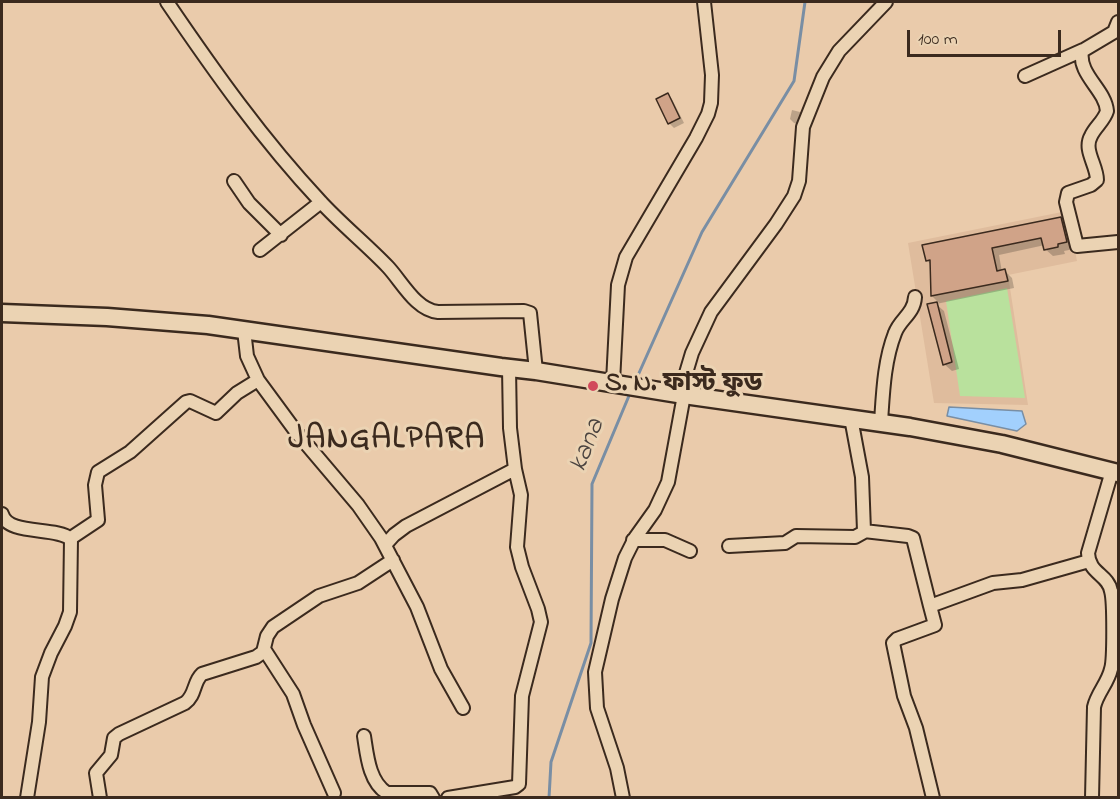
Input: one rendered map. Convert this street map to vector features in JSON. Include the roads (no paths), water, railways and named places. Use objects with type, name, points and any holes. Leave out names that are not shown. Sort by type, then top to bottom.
[{"type":"main road","points":[[2,313],[160,321],[244,330],[536,370],[684,395],[881,422],[1002,444],[1115,472]]},
{"type":"street","points":[[168,2],[238,104],[286,164],[428,310],[444,312],[528,311],[531,315],[536,370]]},
{"type":"street","points":[[618,383],[618,285],[626,257],[696,138],[711,103],[712,75],[704,2]]},
{"type":"street","points":[[623,798],[617,768],[600,722],[595,701],[597,662],[617,580],[633,540],[656,510],[668,482],[688,363],[708,318],[777,224],[794,196],[800,176],[803,127],[823,77],[839,51],[886,2]]},
{"type":"street","points":[[1025,76],[1083,50],[1110,34],[1118,26]]},
{"type":"street","points":[[1083,50],[1081,61],[1083,68],[1105,102],[1107,111],[1089,141],[1089,152],[1096,173],[1096,182],[1068,193],[1066,202],[1077,246],[1119,242]]},
{"type":"street","points":[[234,181],[249,203],[281,235]]},
{"type":"street","points":[[260,250],[321,202]]},
{"type":"street","points":[[881,422],[883,393],[892,341],[899,324],[912,311],[915,297]]},
{"type":"street","points":[[244,330],[247,356],[258,380],[297,433],[358,505],[385,545],[417,607],[441,669],[463,708]]},
{"type":"street","points":[[448,798],[515,787],[519,784],[522,696],[541,622],[517,547],[521,495],[510,428],[509,368]]},
{"type":"street","points":[[2,514],[5,522],[12,526],[71,538],[98,520],[95,476],[98,472],[130,452],[186,402],[190,401],[216,412],[237,393],[258,380]]},
{"type":"street","points":[[851,418],[862,477],[864,532]]},
{"type":"street","points":[[385,545],[394,534],[406,526],[515,469]]},
{"type":"street","points":[[1092,798],[1094,707],[1098,693],[1111,669],[1112,599],[1108,582],[1089,561],[1091,542],[1115,472]]},
{"type":"street","points":[[729,546],[785,543],[796,536],[855,537],[864,532],[913,538],[935,625],[897,639],[893,645],[933,798]]},
{"type":"street","points":[[27,798],[39,722],[42,677],[70,612],[71,538]]},
{"type":"street","points":[[633,540],[661,540],[690,551]]},
{"type":"street","points":[[100,798],[96,772],[111,755],[113,742],[117,735],[189,700],[194,694],[198,677],[202,674],[250,660],[260,654],[273,627],[319,596],[357,583],[393,560]]},
{"type":"street","points":[[930,606],[993,584],[1022,580],[1089,561]]},
{"type":"street","points":[[264,649],[294,694],[301,718],[334,793]]},
{"type":"street","points":[[364,736],[371,771],[381,789],[387,793],[430,793],[433,798]]},
{"type":"water","points":[[949,407],[1022,411],[1026,424],[1017,431],[947,416]]},
{"type":"waterway","name":"kana","points":[[635,382],[702,232],[794,81],[805,2]]},
{"type":"waterway","name":"kana","points":[[549,798],[551,762],[591,643],[592,484],[631,391]]},
{"type":"place","name":"S. N. ফাস্ট ফুড","points":[[593,386]]},
{"type":"district","name":"JANGALPARA","points":[[387,442]]}]
